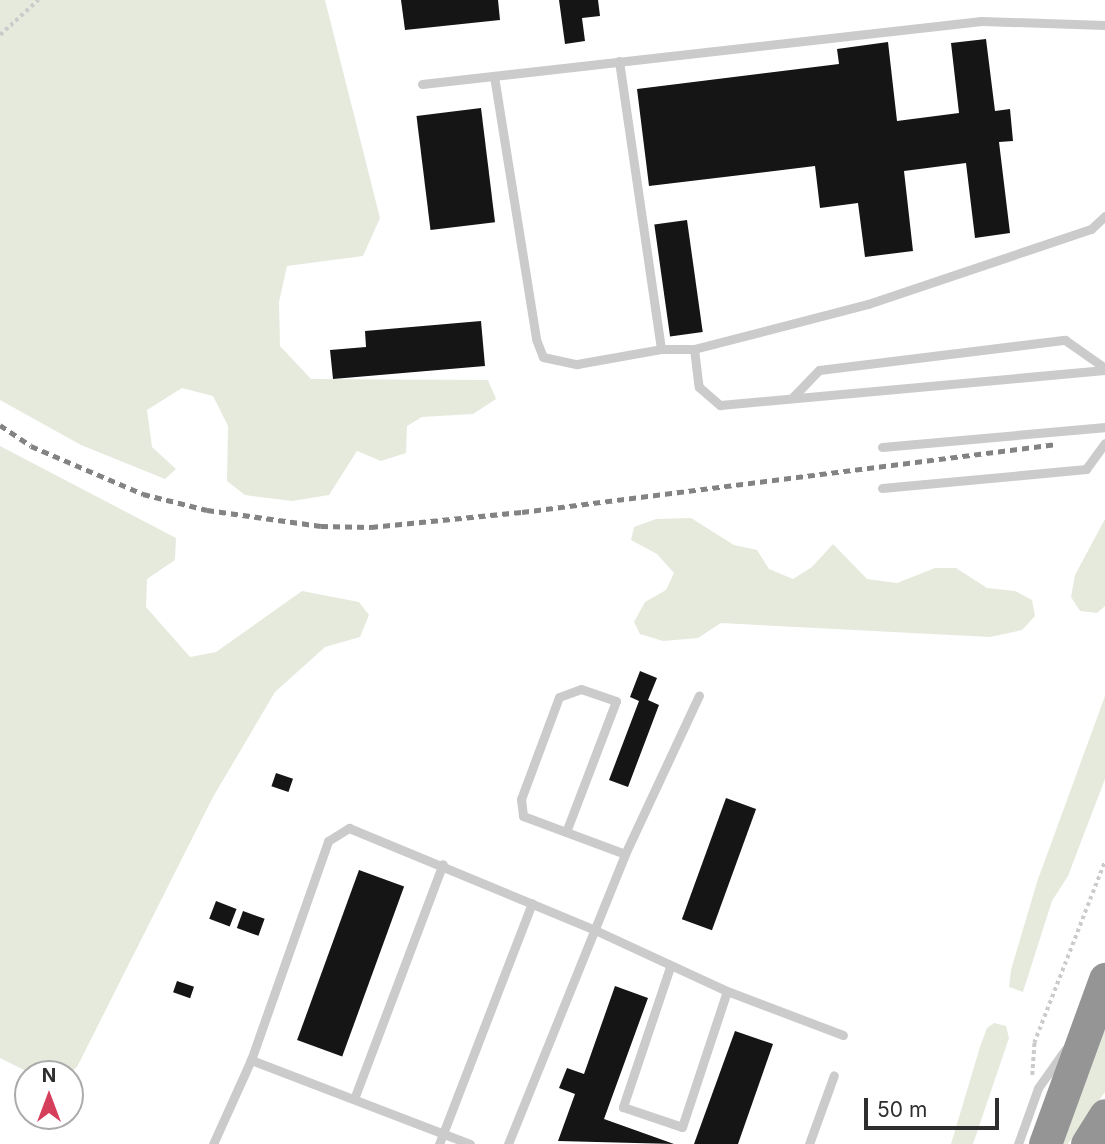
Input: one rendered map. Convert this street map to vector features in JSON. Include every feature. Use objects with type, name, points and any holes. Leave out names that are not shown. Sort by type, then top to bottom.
[{"type":"highway","points":[[1045,1144],[1105,979]]},
{"type":"highway","points":[[1087,1144],[1105,1115]]},
{"type":"lane","points":[[422,84],[981,21],[1105,25]]},
{"type":"lane","points":[[619,61],[661,349]]},
{"type":"lane","points":[[494,76],[536,339],[543,357],[577,364],[661,349],[694,349],[868,304],[1091,229],[1105,216]]},
{"type":"lane","points":[[792,398],[818,370],[1065,340],[1105,369]]},
{"type":"lane","points":[[694,349],[699,387],[720,405],[1105,369]]},
{"type":"lane","points":[[882,447],[1105,427]]},
{"type":"lane","points":[[882,488],[1086,469],[1105,443]]},
{"type":"lane","points":[[566,832],[616,701],[581,689],[559,696],[521,799],[523,816],[625,854]]},
{"type":"lane","points":[[508,1144],[625,854],[699,695]]},
{"type":"lane","points":[[213,1144],[251,1060],[328,841],[349,828],[443,864],[727,991],[843,1035]]},
{"type":"lane","points":[[354,1099],[443,864]]},
{"type":"lane","points":[[439,1144],[532,903]]},
{"type":"lane","points":[[670,967],[623,1107],[682,1127],[727,991]]},
{"type":"lane","points":[[1018,1144],[1038,1088],[1092,1012]]},
{"type":"lane","points":[[251,1060],[470,1144]]},
{"type":"lane","points":[[809,1144],[834,1074]]},
{"type":"path","points":[[0,35],[38,0]]},
{"type":"path","points":[[1031,1085],[1034,1043],[1105,861]]},
{"type":"shaded area","points":[[0,0],[325,0],[380,218],[363,256],[287,266],[279,302],[280,346],[311,379],[488,380],[496,399],[473,414],[422,417],[407,426],[406,453],[381,461],[357,451],[329,495],[292,501],[245,495],[227,481],[228,426],[213,396],[182,388],[147,410],[152,447],[176,469],[165,479],[81,445],[0,400]]},
{"type":"shaded area","points":[[0,446],[176,538],[175,560],[147,579],[146,607],[190,657],[216,652],[302,591],[359,602],[369,615],[360,637],[325,647],[275,692],[213,797],[81,1060],[14,1060],[14,1065],[0,1058]]},
{"type":"shaded area","points":[[691,518],[734,545],[757,550],[769,569],[793,579],[812,567],[833,544],[867,579],[897,583],[935,568],[956,568],[987,588],[1015,591],[1032,600],[1035,616],[1022,630],[990,637],[721,623],[698,638],[663,641],[640,634],[634,622],[645,602],[666,590],[674,573],[657,554],[631,540],[634,527],[656,519]]},
{"type":"shaded area","points":[[1105,519],[1105,606],[1097,613],[1080,611],[1071,597],[1075,575]]},
{"type":"shaded area","points":[[1105,696],[1105,779],[1068,876],[1052,901],[1023,992],[1009,987],[1011,970],[1037,882]]},
{"type":"shaded area","points":[[1105,1016],[1105,1092],[1068,1144],[1058,1144]]},
{"type":"shaded area","points":[[994,1023],[1006,1026],[1009,1038],[973,1144],[951,1144],[980,1047],[987,1028]]},
{"type":"building","points":[[401,0],[498,0],[500,20],[405,30]]},
{"type":"building","points":[[559,0],[598,0],[600,16],[582,18],[585,41],[565,44]]},
{"type":"building","points":[[986,39],[995,111],[1010,109],[1013,141],[999,142],[1010,233],[975,238],[966,163],[904,171],[913,251],[865,257],[858,203],[820,208],[815,166],[649,186],[637,89],[839,64],[837,49],[888,42],[897,121],[959,113],[951,43]]},
{"type":"building","points":[[481,108],[495,222],[430,230],[416,116]]},
{"type":"building","points":[[687,220],[703,332],[670,336],[654,225]]},
{"type":"building","points":[[481,321],[485,366],[333,379],[330,350],[366,347],[365,331]]},
{"type":"building","points":[[640,671],[657,678],[648,700],[659,705],[628,787],[609,780],[639,701],[630,697]]},
{"type":"building","points":[[276,773],[293,779],[288,792],[271,786]]},
{"type":"building","points":[[726,798],[756,809],[712,930],[682,919]]},
{"type":"building","points":[[359,870],[404,886],[342,1057],[297,1040]]},
{"type":"building","points":[[216,901],[237,909],[230,927],[209,919]]},
{"type":"building","points":[[243,911],[265,919],[258,936],[237,928]]},
{"type":"building","points":[[177,981],[194,987],[190,998],[173,992]]},
{"type":"building","points":[[615,986],[648,998],[604,1119],[674,1144],[558,1141],[575,1094],[559,1088],[567,1068],[584,1074]]},
{"type":"building","points":[[735,1031],[773,1044],[738,1144],[694,1144]]},
{"type":"railway","points":[[0,425],[31,446],[143,494],[207,510],[321,526],[371,527],[522,512],[1057,444]]}]
